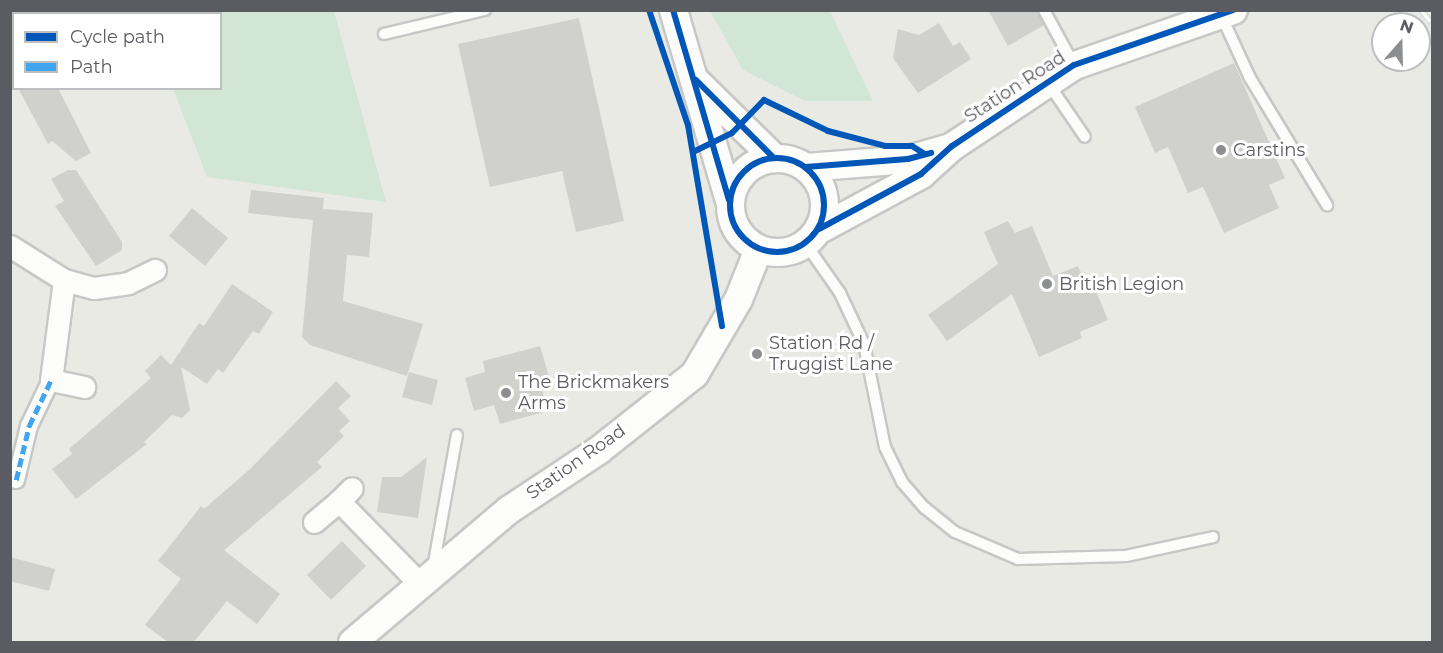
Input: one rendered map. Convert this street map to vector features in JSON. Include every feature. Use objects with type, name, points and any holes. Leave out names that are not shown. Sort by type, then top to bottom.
[{"type":"street","points":[[673,10],[696,80],[737,231],[758,249]]},
{"type":"street","name":"Station Road","points":[[352,642],[425,576],[509,509],[598,450],[694,374],[738,299],[758,249],[786,252],[921,174],[952,146],[1047,80],[1074,65],[1227,13]]},
{"type":"street","points":[[696,80],[774,158]]},
{"type":"street","name":"Station Road","points":[[774,158],[806,167],[908,159],[952,146]]},
{"type":"street","points":[[729,200],[741,174],[762,160],[774,158]]},
{"type":"street","points":[[806,167],[821,187],[825,200],[812,236]]},
{"type":"street","points":[[10,246],[64,279],[94,288],[128,283],[155,270]]},
{"type":"street","points":[[16,480],[29,426],[51,380],[64,279]]},
{"type":"street","points":[[51,380],[84,387]]},
{"type":"street","points":[[314,522],[346,494],[425,576]]},
{"type":"lane","points":[[384,34],[485,10]]},
{"type":"lane","points":[[1044,10],[1074,65]]},
{"type":"lane","points":[[1227,13],[1250,78],[1327,205]]},
{"type":"lane","points":[[1047,80],[1085,137]]},
{"type":"lane","points":[[812,236],[864,344],[885,447],[902,482],[925,508],[955,532],[1018,559],[1126,556],[1213,537]]},
{"type":"lane","points":[[425,576],[458,435]]},
{"type":"green space","points":[[143,11],[334,11],[386,202],[207,177],[173,90],[222,90],[222,12]]},
{"type":"green space","points":[[710,11],[830,11],[873,101],[805,101],[743,70]]},
{"type":"building","points":[[988,10],[1037,10],[1044,25],[1008,46]]},
{"type":"building","points":[[579,18],[624,221],[576,232],[562,171],[490,187],[458,44]]},
{"type":"building","points":[[939,23],[953,46],[960,42],[971,59],[918,93],[893,58],[898,29],[919,35]]},
{"type":"building","name":"Carstins","points":[[1234,63],[1285,178],[1269,185],[1279,208],[1224,233],[1203,187],[1188,193],[1168,147],[1155,153],[1135,107]]},
{"type":"building","points":[[19,90],[59,90],[91,153],[76,161],[52,141],[48,144]]},
{"type":"building","points":[[68,170],[76,170],[122,242],[122,250],[96,266],[55,206],[64,201],[51,179]]},
{"type":"building","points":[[251,190],[324,198],[323,209],[373,213],[369,257],[347,255],[343,301],[423,324],[407,376],[310,345],[302,337],[313,220],[248,213]]},
{"type":"building","points":[[192,208],[228,238],[205,266],[169,236]]},
{"type":"building","name":"British Legion","points":[[1008,221],[1015,233],[1032,226],[1053,276],[1078,266],[1091,294],[1096,291],[1108,320],[1080,332],[1082,338],[1039,357],[1012,294],[947,341],[928,315],[998,264],[984,232]]},
{"type":"building","points":[[232,284],[273,312],[259,334],[253,331],[223,373],[218,369],[207,384],[181,367],[190,410],[182,418],[172,415],[144,442],[147,444],[76,499],[52,469],[72,454],[69,449],[151,378],[145,371],[161,355],[171,365],[199,323],[204,326]]},
{"type":"building","name":"The Brickmakers Arms","points":[[540,346],[549,377],[539,380],[548,411],[500,424],[494,405],[474,411],[465,378],[485,372],[483,361]]},
{"type":"building","points":[[409,372],[438,380],[432,405],[402,397]]},
{"type":"building","points":[[336,381],[351,396],[338,408],[350,421],[339,431],[344,436],[317,462],[322,467],[224,550],[280,594],[257,624],[227,601],[194,642],[168,642],[145,625],[181,579],[158,561],[201,506],[204,509],[250,469]]},
{"type":"building","points":[[427,457],[418,518],[377,512],[382,477],[401,477]]},
{"type":"building","points":[[342,541],[366,566],[331,600],[307,575]]},
{"type":"building","points":[[10,557],[55,569],[49,591],[10,581]]},
{"type":"railway","points":[[1421,10],[1432,23]]},
{"type":"marked path","points":[[16,480],[29,426],[51,380]]},
{"type":"cycle path","points":[[649,10],[688,125],[722,326]]},
{"type":"cycle path","points":[[673,10],[729,200]]},
{"type":"cycle path","points":[[819,229],[921,174],[952,146],[1074,65],[1233,10]]},
{"type":"cycle path","points":[[696,80],[774,158]]},
{"type":"cycle path","points":[[693,152],[732,133],[764,100],[828,131],[885,146],[912,146],[925,154]]},
{"type":"cycle path","points":[[806,167],[908,159],[931,153]]},
{"type":"cycle path","points":[[768,158],[786,158],[811,171],[821,187],[824,205],[821,223],[811,239],[786,252],[768,252],[743,239],[730,214],[730,196],[743,171],[768,158]]},
{"type":"place","name":"Carstins","points":[[1221,150]]},
{"type":"place","name":"British Legion","points":[[1047,284]]},
{"type":"place","name":"Station Rd / Truggist Lane","points":[[757,354]]},
{"type":"place","name":"The Brickmakers Arms","points":[[506,393]]}]
